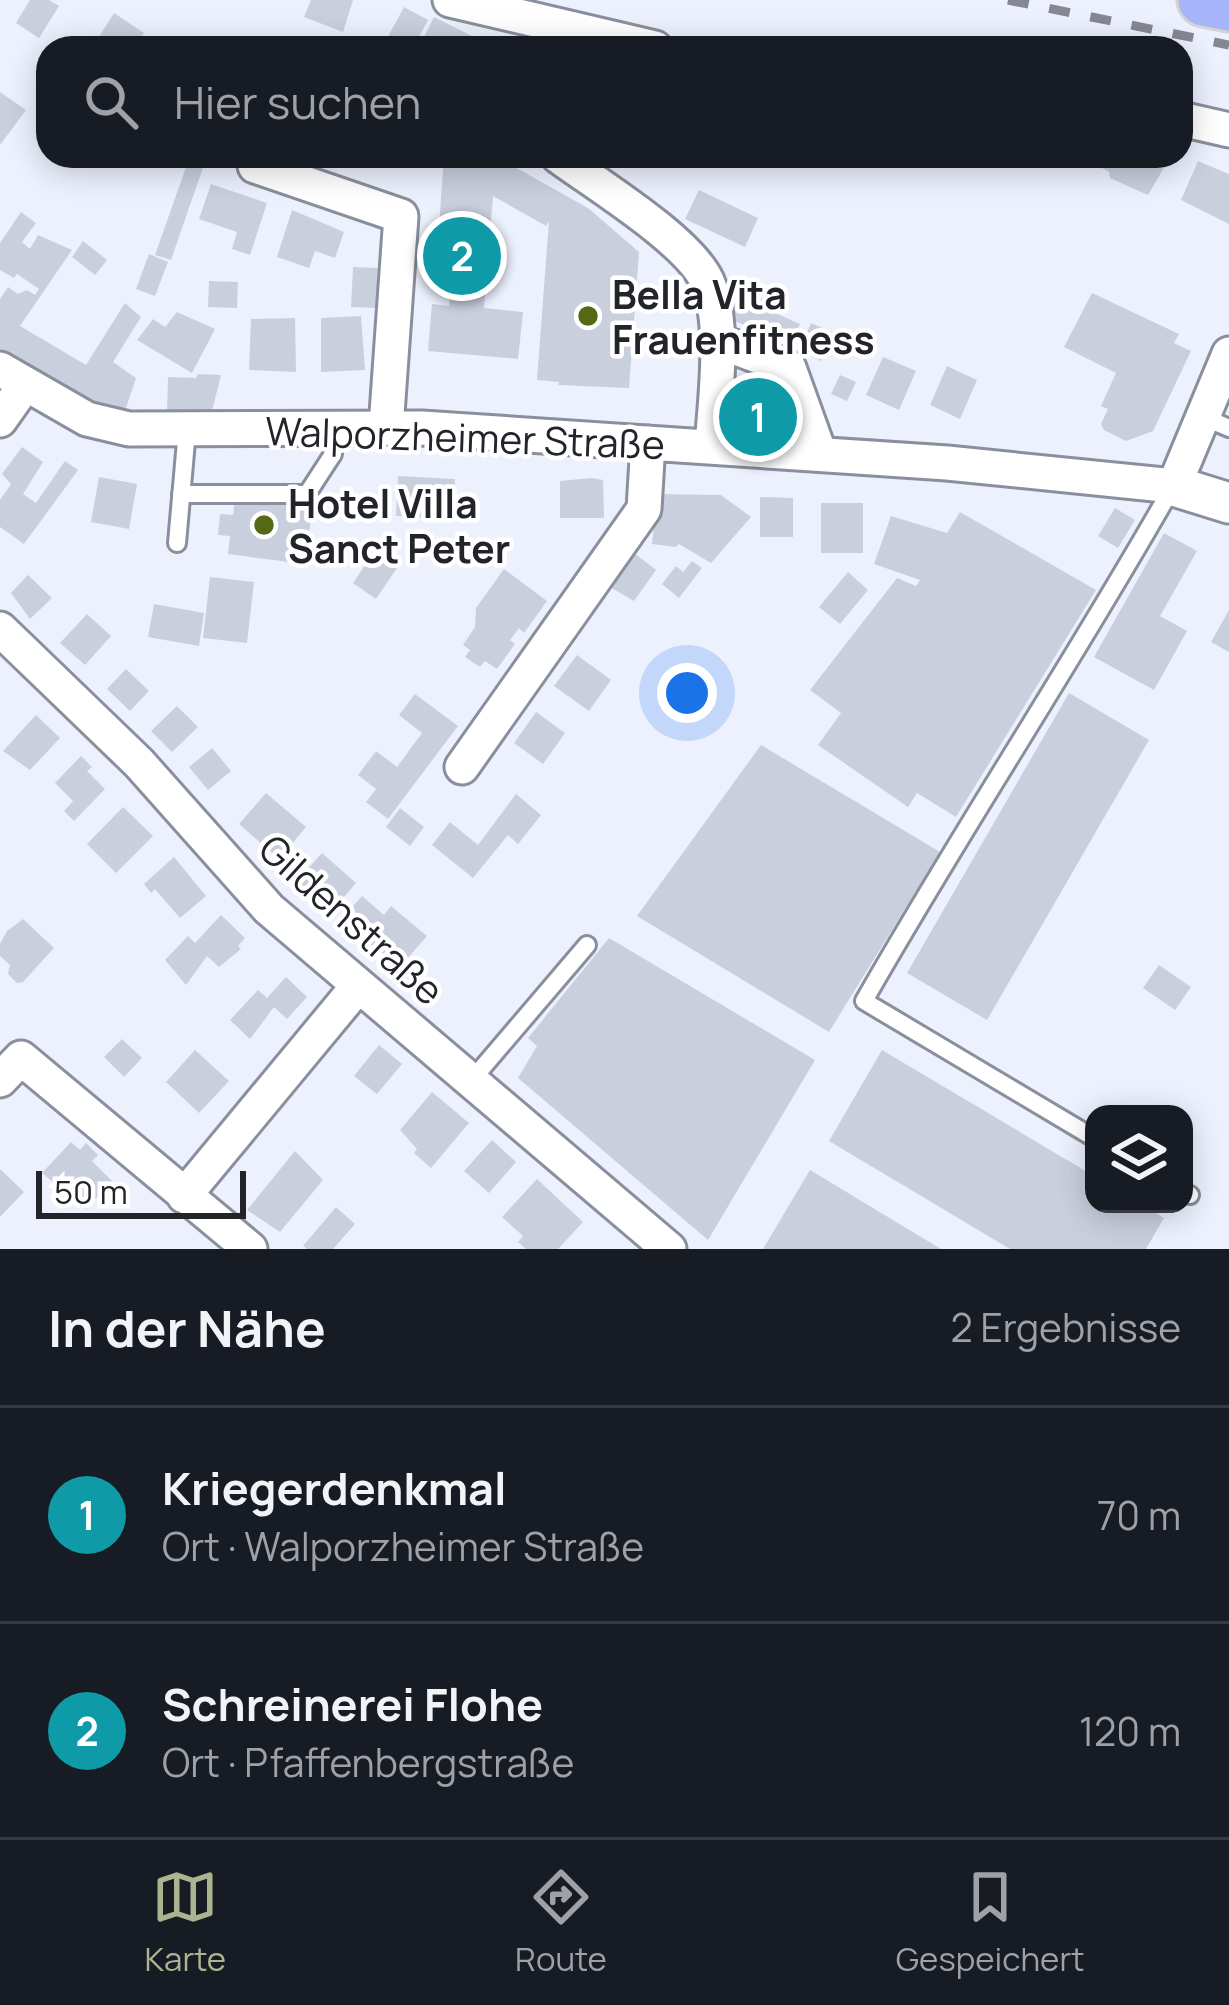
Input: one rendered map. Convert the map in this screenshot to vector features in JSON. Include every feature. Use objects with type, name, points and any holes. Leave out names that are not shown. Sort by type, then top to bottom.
[{"type":"main road","points":[[1204,0],[1229,5]]},
{"type":"street","points":[[450,0],[533,34]]},
{"type":"street","points":[[1193,122],[1229,130]]},
{"type":"street","points":[[261,168],[401,217],[386,428]]},
{"type":"street","points":[[574,168],[685,251],[707,281],[718,341],[712,447]]},
{"type":"street","points":[[718,341],[789,368],[820,454]]},
{"type":"street","points":[[1174,486],[1216,423],[1229,354]]},
{"type":"street","points":[[0,420],[12,378]]},
{"type":"street","name":"Walporzheimer Straße","points":[[12,378],[87,419],[129,429],[386,428],[820,454],[1174,486],[1229,502]]},
{"type":"street","points":[[462,767],[644,509],[648,443]]},
{"type":"street","name":"Gildenstraße","points":[[0,628],[140,763],[268,909],[669,1249]]},
{"type":"street","points":[[184,1196],[358,986]]},
{"type":"street","points":[[0,1080],[21,1058],[250,1249]]},
{"type":"lane","points":[[181,494],[307,494],[333,454],[335,428]]},
{"type":"lane","points":[[177,543],[188,430]]},
{"type":"lane","points":[[1085,1133],[864,1001],[938,870],[1174,486]]},
{"type":"lane","points":[[471,1081],[587,945]]},
{"type":"building","points":[[30,0],[49,0],[59,6],[40,36],[16,23]]},
{"type":"building","points":[[311,0],[353,0],[343,32],[304,17]]},
{"type":"building","points":[[404,7],[428,20],[419,36],[388,36]]},
{"type":"building","points":[[114,13],[144,33],[142,36],[100,36]]},
{"type":"building","points":[[434,17],[472,36],[424,36]]},
{"type":"building","points":[[0,92],[26,110],[0,145]]},
{"type":"building","points":[[1198,161],[1229,174],[1229,224],[1181,200]]},
{"type":"building","points":[[186,168],[203,168],[171,260],[155,255]]},
{"type":"building","points":[[443,168],[516,168],[588,208],[639,252],[629,388],[537,380],[549,221],[546,226],[493,196],[484,308],[523,312],[518,359],[428,351],[432,304],[449,306],[451,284],[435,283]]},
{"type":"building","points":[[1102,168],[1164,168],[1148,195],[1110,178]]},
{"type":"building","points":[[211,184],[267,203],[250,255],[232,249],[237,232],[199,219]]},
{"type":"building","points":[[699,190],[758,218],[745,247],[685,219]]},
{"type":"building","points":[[292,210],[344,232],[335,258],[315,251],[309,268],[277,257]]},
{"type":"building","points":[[21,212],[36,223],[22,242],[30,249],[38,235],[72,250],[20,326],[86,365],[125,303],[141,317],[113,362],[136,378],[125,411],[109,410],[46,380],[0,349],[0,299],[8,287],[18,294],[27,290],[35,295],[39,289],[17,274],[14,278],[0,270],[0,243]]},
{"type":"building","points":[[83,241],[107,260],[95,275],[72,257]]},
{"type":"building","points":[[149,254],[168,262],[155,296],[136,289]]},
{"type":"building","points":[[353,267],[378,268],[376,308],[351,307]]},
{"type":"building","points":[[209,281],[238,282],[237,308],[208,307]]},
{"type":"building","points":[[737,288],[778,306],[775,313],[800,324],[791,344],[725,317]]},
{"type":"building","points":[[1092,293],[1179,334],[1174,343],[1191,351],[1153,431],[1126,441],[1101,424],[1108,409],[1101,406],[1116,373],[1064,347]]},
{"type":"building","points":[[177,312],[215,329],[192,373],[137,340],[153,319],[165,327]]},
{"type":"building","points":[[361,316],[365,370],[321,372],[321,318]]},
{"type":"building","points":[[295,318],[296,372],[249,370],[251,319]]},
{"type":"building","points":[[811,323],[834,333],[821,361],[799,351]]},
{"type":"building","points":[[883,357],[916,371],[899,410],[866,395]]},
{"type":"building","points":[[947,366],[977,380],[960,419],[930,405]]},
{"type":"building","points":[[198,374],[221,375],[211,415],[167,413],[168,377],[196,378]]},
{"type":"building","points":[[840,375],[856,382],[847,401],[831,394]]},
{"type":"building","points":[[22,447],[43,462],[23,494],[36,503],[65,461],[78,470],[24,544],[0,527],[0,500],[11,484],[2,474]]},
{"type":"building","points":[[398,476],[455,479],[453,519],[396,516]]},
{"type":"building","points":[[99,477],[137,484],[129,529],[91,522]]},
{"type":"building","points":[[603,480],[604,518],[560,518],[560,481]]},
{"type":"building","points":[[657,494],[721,495],[751,517],[711,563],[679,544],[652,544]]},
{"type":"building","points":[[760,497],[793,498],[793,537],[760,537]]},
{"type":"building","name":"Hotel Villa Sanct Peter","points":[[235,498],[312,509],[305,564],[228,554],[230,536],[218,535],[220,514],[233,515]]},
{"type":"building","points":[[821,503],[863,503],[863,553],[821,553]]},
{"type":"building","points":[[1115,508],[1135,520],[1118,548],[1098,536]]},
{"type":"building","points":[[960,512],[1096,590],[956,817],[917,793],[908,807],[818,745],[841,713],[810,690],[897,578],[916,586],[920,580],[874,564],[891,516],[947,533]]},
{"type":"building","points":[[1164,533],[1197,551],[1160,616],[1187,631],[1154,690],[1094,657]]},
{"type":"building","points":[[374,552],[397,568],[376,599],[353,583]]},
{"type":"building","points":[[634,553],[656,570],[634,601],[610,587]]},
{"type":"building","points":[[692,561],[702,568],[679,598],[662,584],[676,566],[683,572]]},
{"type":"building","points":[[504,569],[547,601],[524,633],[519,628],[510,640],[515,644],[497,669],[485,661],[480,667],[465,657],[470,650],[463,645],[475,627],[476,608]]},
{"type":"building","points":[[848,572],[868,590],[840,624],[819,607]]},
{"type":"building","points":[[28,575],[52,598],[30,619],[11,593]]},
{"type":"building","points":[[210,577],[254,582],[247,643],[203,638]]},
{"type":"building","points":[[154,604],[204,613],[199,646],[148,637]]},
{"type":"building","points":[[1229,610],[1229,652],[1211,642]]},
{"type":"building","points":[[87,614],[111,636],[85,665],[60,643]]},
{"type":"building","points":[[577,655],[611,680],[589,711],[554,686]]},
{"type":"building","points":[[126,669],[149,691],[130,711],[107,689]]},
{"type":"building","points":[[1069,693],[1149,740],[987,1020],[907,973]]},
{"type":"building","points":[[415,694],[458,726],[388,819],[366,802],[376,789],[358,775],[376,751],[397,767],[422,733],[399,715]]},
{"type":"building","points":[[177,706],[198,727],[172,752],[151,731]]},
{"type":"building","points":[[536,712],[565,733],[543,764],[514,743]]},
{"type":"building","points":[[36,715],[60,738],[30,770],[3,751]]},
{"type":"building","points":[[761,745],[940,852],[829,1032],[637,916]]},
{"type":"building","points":[[212,748],[231,771],[208,790],[189,767]]},
{"type":"building","points":[[81,756],[92,767],[87,771],[105,789],[74,821],[64,811],[73,801],[55,783]]},
{"type":"building","points":[[266,793],[306,827],[279,859],[239,824]]},
{"type":"building","points":[[516,794],[541,815],[518,844],[508,835],[473,878],[432,845],[450,822],[478,845]]},
{"type":"building","points":[[123,807],[153,836],[116,873],[87,844]]},
{"type":"building","points":[[400,808],[424,827],[410,846],[386,827]]},
{"type":"building","points":[[322,853],[356,883],[331,912],[297,881]]},
{"type":"building","points":[[174,857],[206,896],[180,918],[155,889],[151,893],[144,884]]},
{"type":"building","points":[[362,896],[384,915],[391,906],[427,936],[399,968],[341,920]]},
{"type":"building","points":[[221,915],[245,938],[238,946],[241,949],[219,967],[207,956],[186,985],[165,960],[188,936],[195,943]]},
{"type":"building","points":[[23,919],[54,948],[17,983],[8,974],[10,965],[0,956],[0,944],[7,931]]},
{"type":"building","points":[[609,938],[815,1060],[708,1240],[518,1078],[537,1046],[528,1038]]},
{"type":"building","points":[[1159,965],[1191,987],[1175,1010],[1143,988]]},
{"type":"building","points":[[286,977],[307,997],[287,1019],[274,1007],[250,1039],[230,1020],[258,990],[267,998]]},
{"type":"building","points":[[122,1039],[142,1058],[124,1077],[104,1057]]},
{"type":"building","points":[[379,1045],[402,1064],[377,1094],[354,1076]]},
{"type":"building","points":[[195,1050],[229,1081],[199,1113],[166,1082]]},
{"type":"building","points":[[882,1050],[1085,1171],[1085,1213],[1156,1213],[1164,1218],[1146,1249],[1010,1249],[829,1141]]},
{"type":"building","points":[[432,1092],[469,1123],[431,1168],[414,1153],[417,1149],[400,1130]]},
{"type":"building","points":[[492,1140],[516,1162],[489,1193],[464,1171]]},
{"type":"building","points":[[71,1142],[80,1150],[86,1143],[98,1155],[92,1161],[112,1181],[86,1209],[42,1173]]},
{"type":"building","points":[[295,1151],[323,1180],[280,1232],[247,1210]]},
{"type":"building","points":[[0,1169],[24,1192],[0,1217]]},
{"type":"building","points":[[810,1170],[941,1249],[763,1249]]},
{"type":"building","points":[[537,1179],[583,1222],[558,1249],[526,1249],[518,1242],[523,1236],[502,1217]]},
{"type":"building","points":[[336,1207],[355,1224],[333,1249],[303,1246]]},
{"type":"railway","points":[[1008,0],[1185,36]]},
{"type":"railway","points":[[1193,38],[1229,45]]},
{"type":"place","name":"Schreinerei Flohe","points":[[462,256]]},
{"type":"place","name":"Bella Vita Frauenfitness","points":[[588,316]]},
{"type":"place","name":"Kriegerdenkmal","points":[[758,417]]},
{"type":"place","name":"Hotel Villa Sanct Peter","points":[[264,525]]}]
